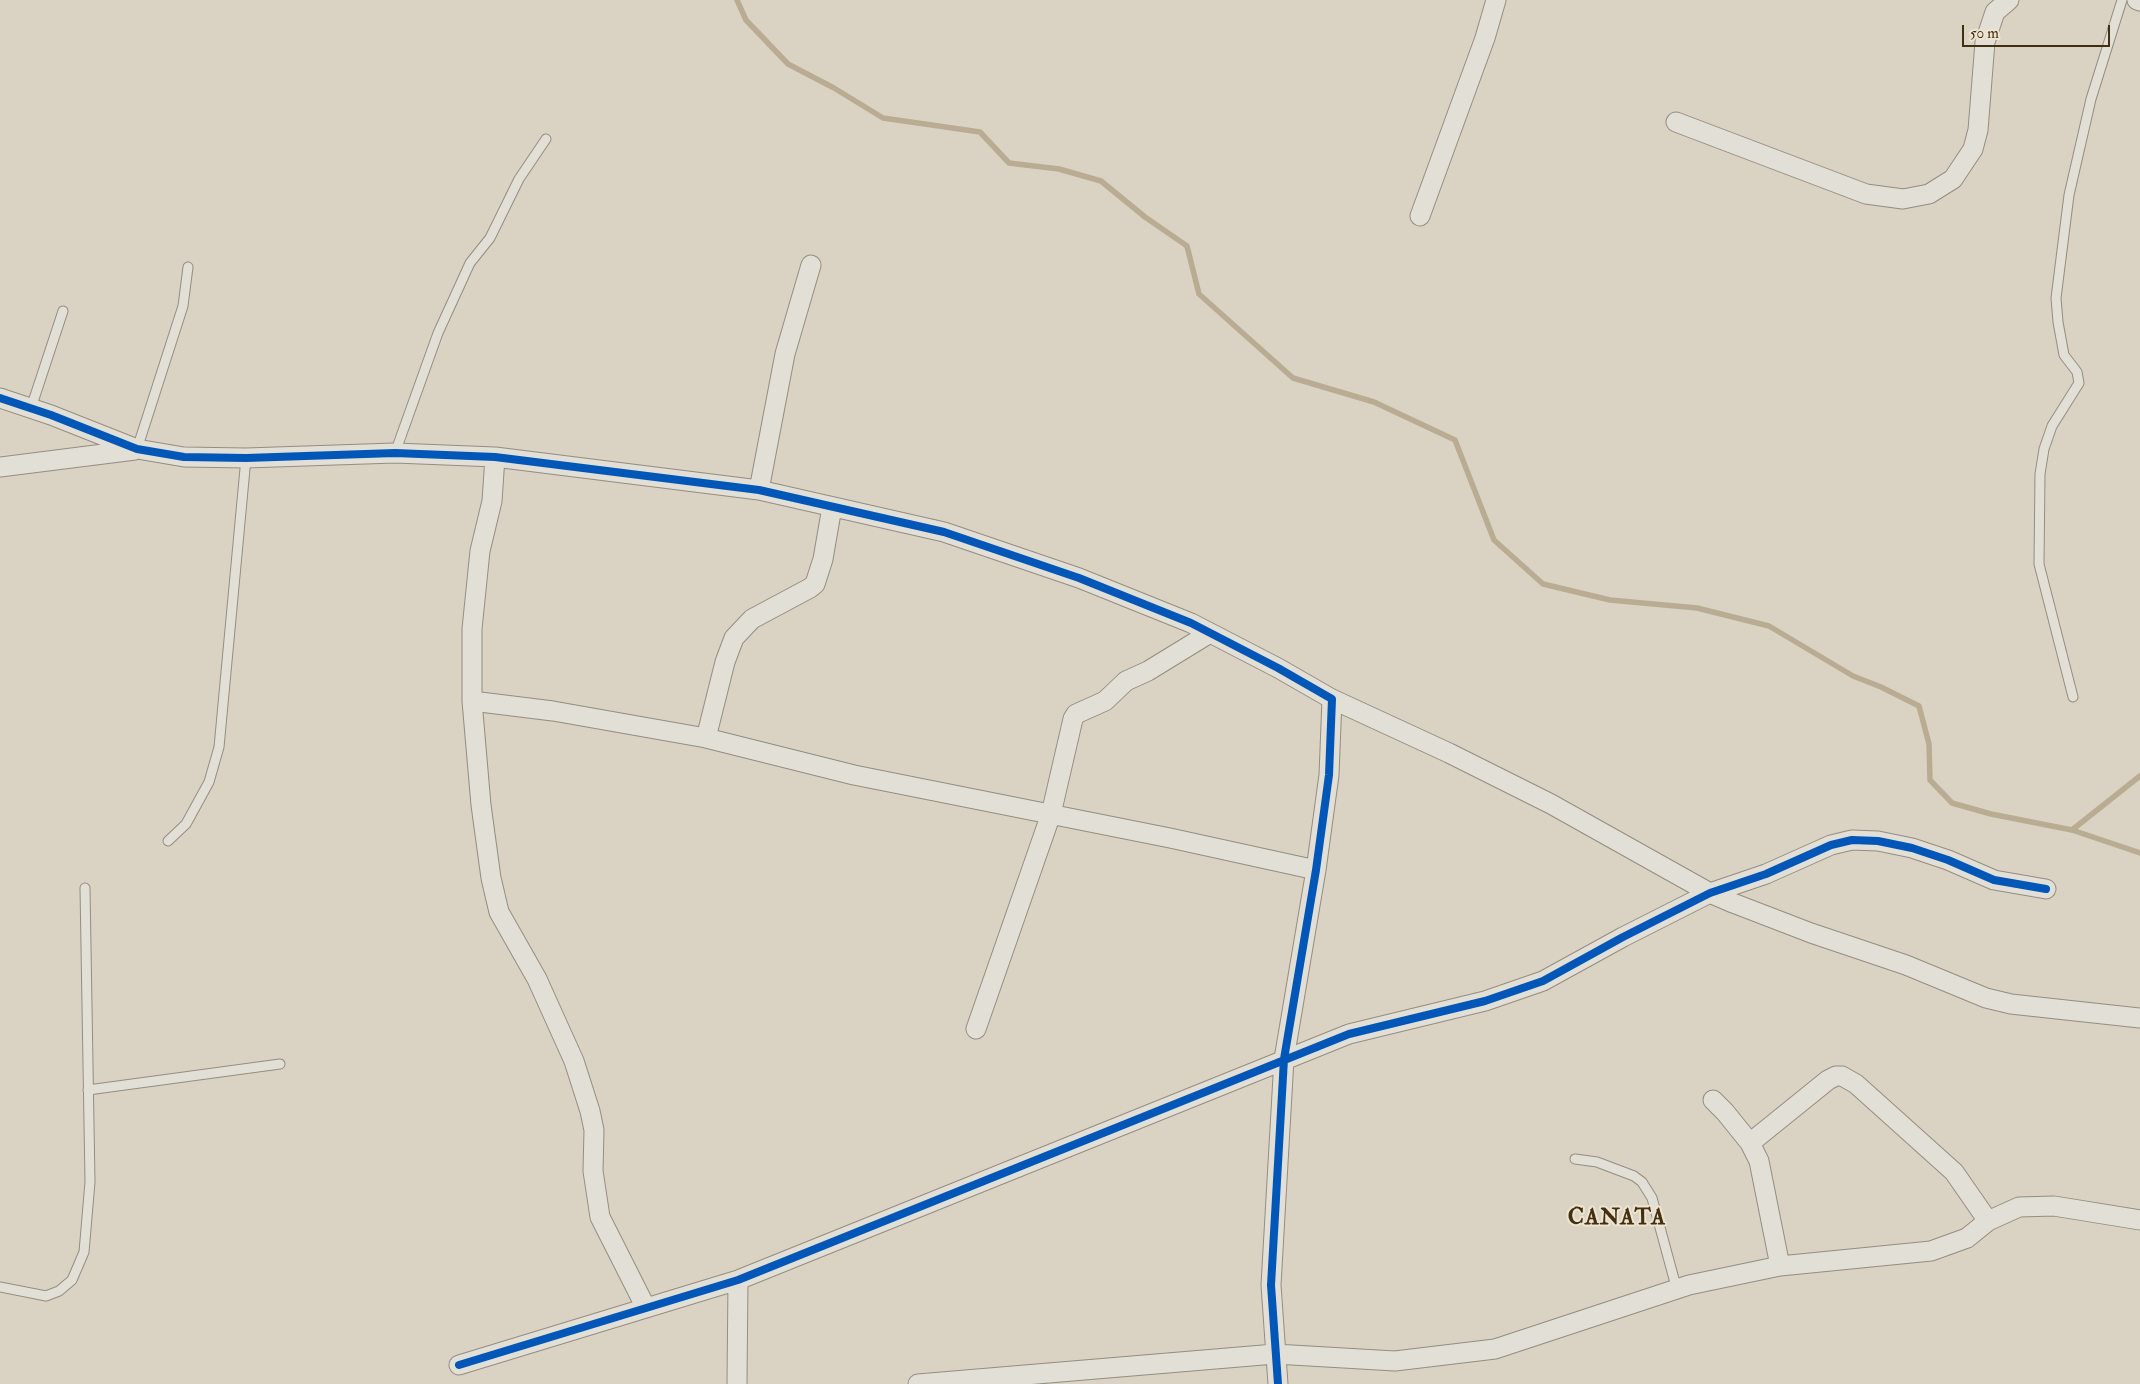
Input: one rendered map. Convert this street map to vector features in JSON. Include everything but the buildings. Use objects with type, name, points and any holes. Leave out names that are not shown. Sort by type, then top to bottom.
[{"type":"street","points":[[1420,216],[1485,38],[1496,0]]},
{"type":"street","points":[[1676,122],[1866,194],[1903,199],[1929,194],[1953,179],[1973,149],[1978,130],[1985,42],[1995,12],[2009,0]]},
{"type":"street","points":[[759,490],[785,354],[811,265]]},
{"type":"street","points":[[0,398],[31,408],[137,450],[184,457],[246,458],[395,453],[495,457],[759,490],[944,532],[1078,578],[1191,623],[1278,668],[1332,699],[1449,753],[1551,804],[1710,893],[1810,934],[1906,965],[1986,998],[2011,1004],[2140,1018]]},
{"type":"street","points":[[0,467],[137,450]]},
{"type":"street","points":[[495,457],[492,501],[484,528],[472,629],[472,701],[481,805],[491,878],[499,912],[537,979],[574,1061],[594,1130],[593,1171],[600,1217],[646,1308]]},
{"type":"street","points":[[706,738],[725,662],[734,638],[752,619],[815,584],[823,559],[832,507]]},
{"type":"street","points":[[976,1029],[1051,814],[1072,719],[1076,714],[1102,703],[1126,681],[1148,671],[1210,633]]},
{"type":"street","points":[[1276,1383],[1271,1285],[1284,1059],[1316,870],[1329,775],[1332,699]]},
{"type":"street","points":[[472,701],[553,711],[706,738],[854,775],[1316,870]]},
{"type":"street","points":[[458,1365],[738,1280],[1349,1034],[1485,1001],[1543,981],[1622,937],[1710,893],[1766,874],[1832,845],[1852,840],[1878,841],[1912,848],[1948,860],[1994,880],[2046,889]]},
{"type":"street","points":[[1750,1143],[1828,1080],[1836,1076],[1842,1076],[1856,1084],[1954,1172],[1988,1220]]},
{"type":"street","points":[[1712,1100],[1725,1112],[1750,1143],[1758,1161],[1780,1266]]},
{"type":"street","points":[[918,1384],[1275,1354],[1395,1361],[1495,1349],[1677,1290],[1780,1266],[1931,1251],[1967,1238],[1988,1220],[2018,1207],[2054,1206],[2140,1220]]},
{"type":"street","points":[[737,1384],[738,1280]]},
{"type":"lane","points":[[2074,697],[2039,564],[2040,474],[2044,449],[2052,426],[2079,383],[2076,372],[2064,355],[2056,298],[2071,185],[2091,99],[2122,0]]},
{"type":"lane","points":[[395,453],[438,333],[470,263],[490,238],[519,179],[546,139]]},
{"type":"lane","points":[[137,450],[184,306],[188,267]]},
{"type":"lane","points":[[31,408],[63,311]]},
{"type":"lane","points":[[168,841],[186,824],[209,782],[219,747],[246,458]]},
{"type":"lane","points":[[0,1287],[46,1296],[60,1291],[72,1280],[84,1252],[90,1182],[85,888]]},
{"type":"lane","points":[[88,1090],[280,1064]]},
{"type":"lane","points":[[1576,1159],[1597,1162],[1634,1176],[1642,1182],[1652,1198],[1677,1290]]},
{"type":"waterway","points":[[737,0],[746,20],[788,64],[834,88],[883,118],[980,132],[1009,163],[1059,169],[1101,181],[1145,217],[1187,246],[1199,294],[1293,378],[1374,402],[1455,440],[1494,540],[1543,584],[1610,600],[1697,608],[1769,626],[1853,676],[1881,687],[1919,706],[1929,744],[1930,780],[1952,803],[1991,814],[2072,830],[2140,853]]},
{"type":"waterway","points":[[2072,830],[2140,776]]},
{"type":"cycle path","points":[[0,398],[51,415],[137,449],[184,457],[246,458],[395,453],[495,457],[759,490],[944,532],[1079,578],[1191,623],[1278,668],[1332,699],[1329,775],[1316,870],[1284,1059],[1271,1285],[1278,1384]]},
{"type":"cycle path","points":[[459,1365],[738,1280],[1349,1034],[1485,1001],[1543,981],[1623,937],[1710,893],[1766,874],[1831,845],[1852,840],[1878,841],[1912,848],[1948,860],[1994,880],[2046,889]]},
{"type":"district","name":"CANATA","points":[[1617,1219]]}]
